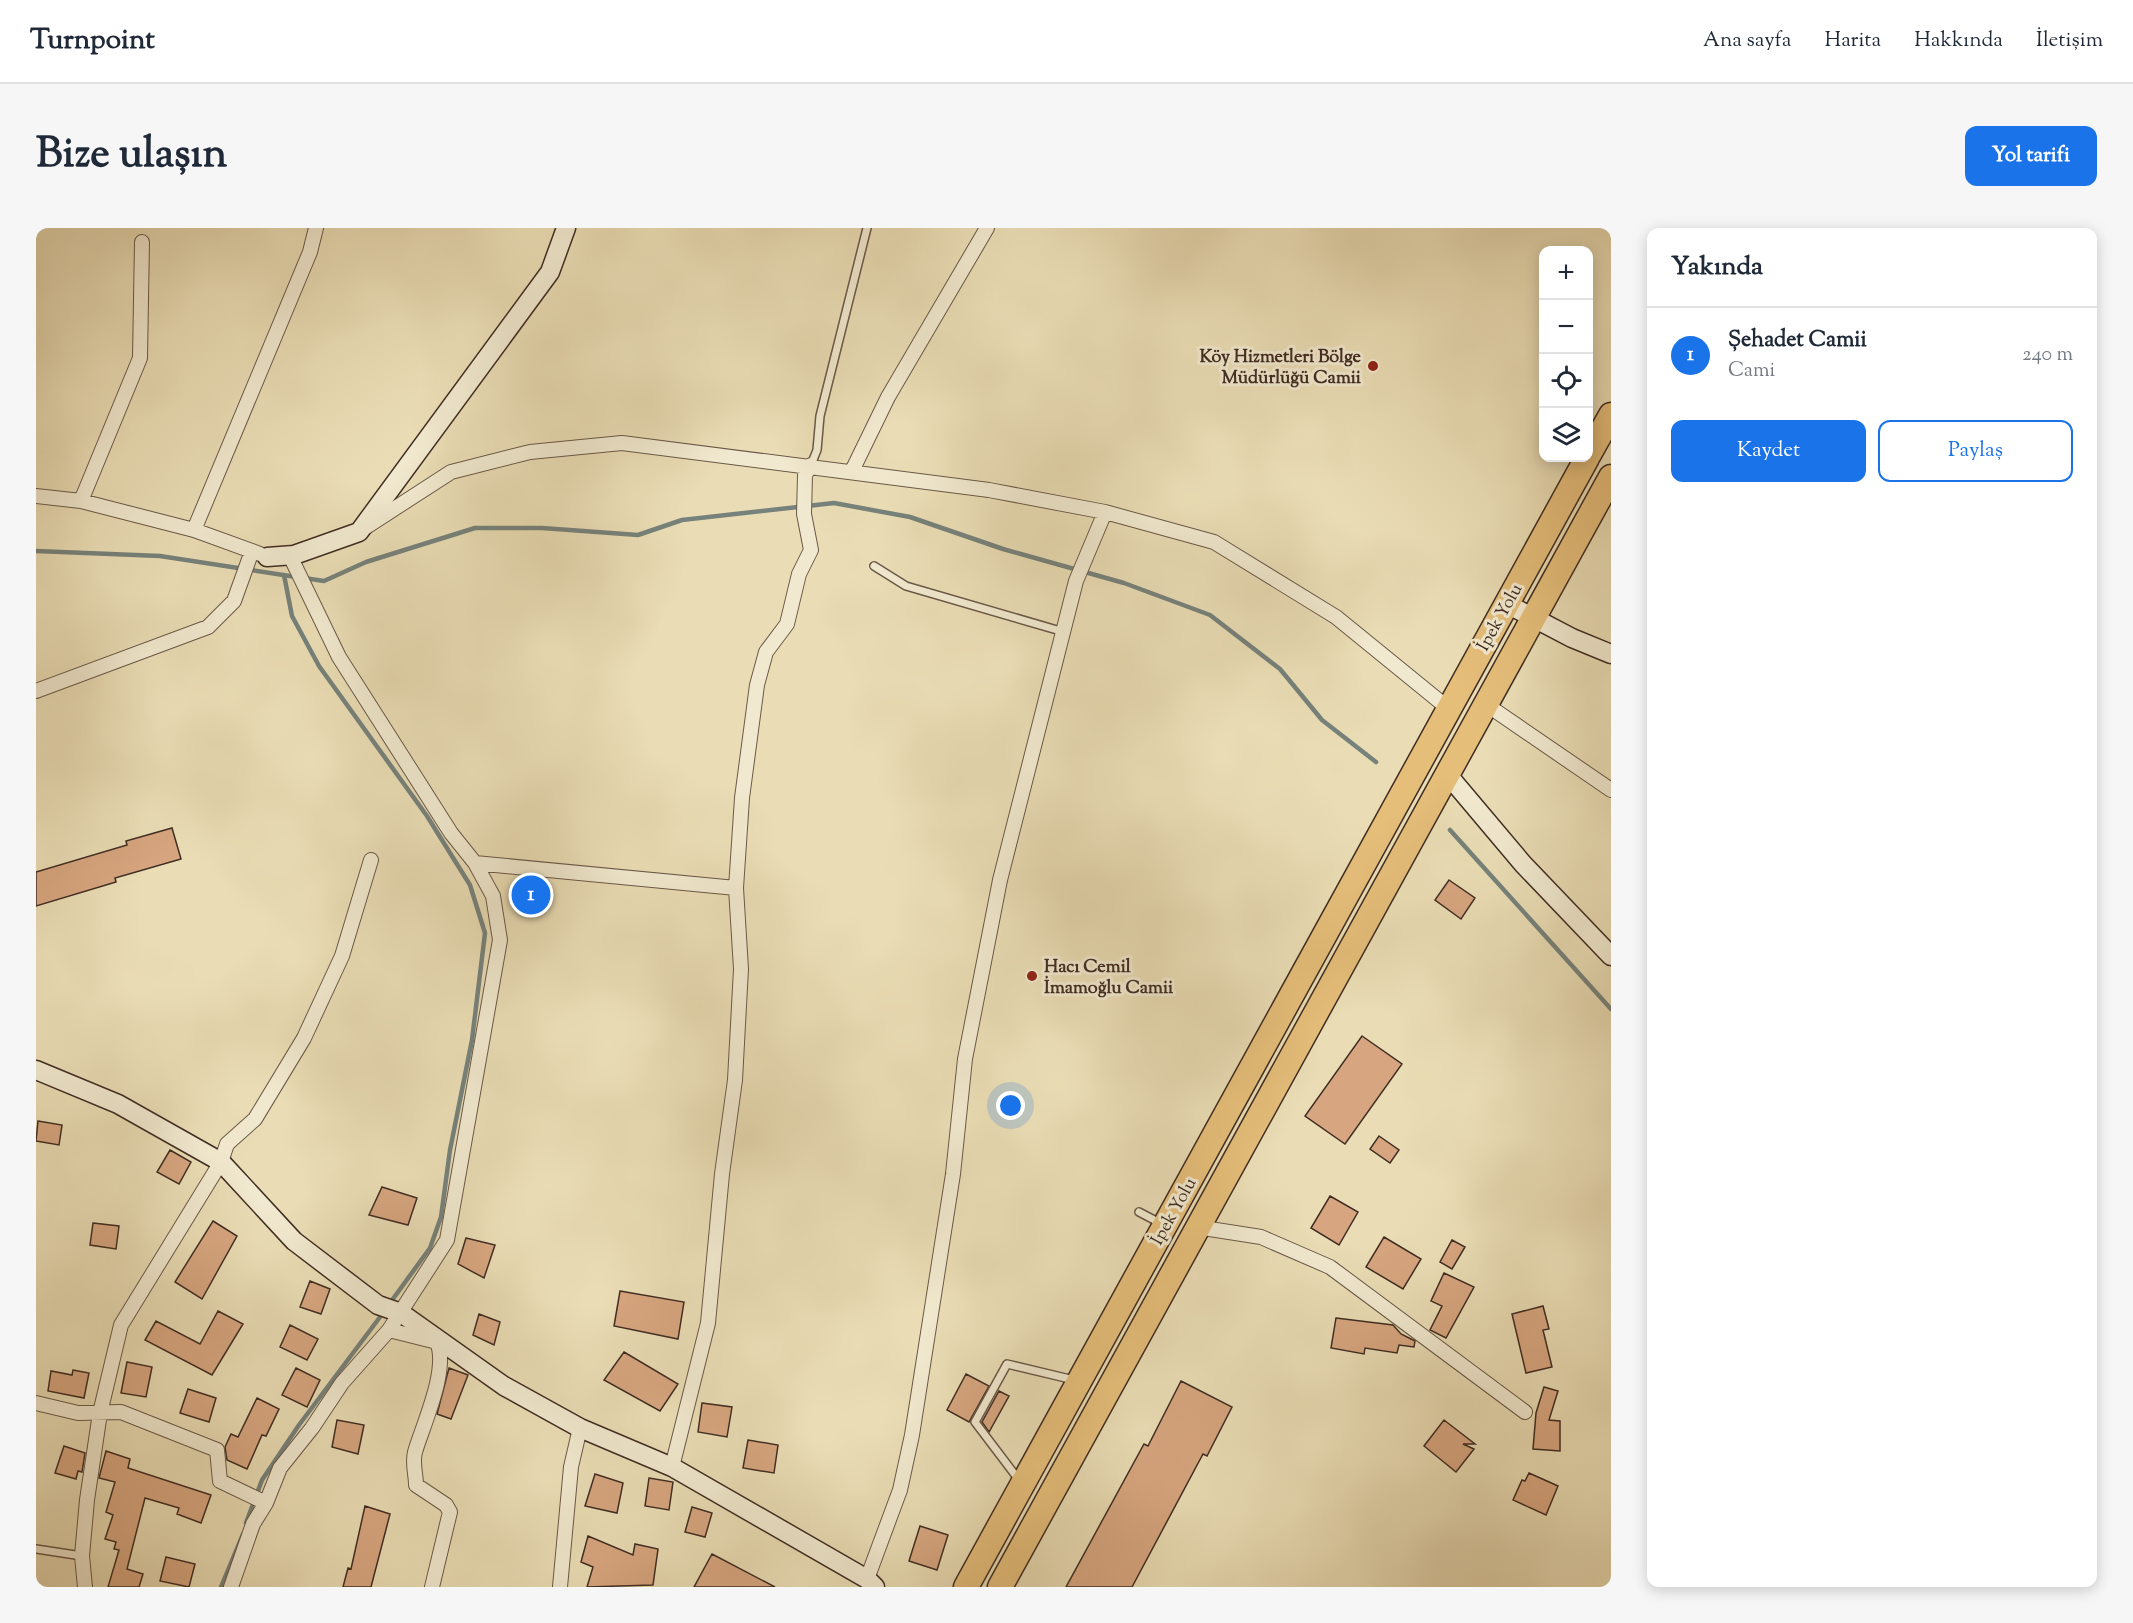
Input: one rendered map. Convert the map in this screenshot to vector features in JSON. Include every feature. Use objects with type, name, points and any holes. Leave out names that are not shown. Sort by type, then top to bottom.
[{"type":"highway","name":"İpek Yolu","points":[[1593,448],[1611,415]]},
{"type":"highway","name":"İpek Yolu","points":[[966,1587],[1585,462]]},
{"type":"highway","name":"İpek Yolu","points":[[1000,1587],[1197,1227],[1405,855],[1611,477]]},
{"type":"street","points":[[194,530],[309,252],[316,228]]},
{"type":"street","points":[[359,532],[550,272],[566,228]]},
{"type":"street","points":[[852,471],[888,397],[987,228]]},
{"type":"street","points":[[81,501],[140,358],[142,242]]},
{"type":"street","points":[[36,496],[81,501],[194,530],[256,557],[293,558],[359,532],[451,472],[530,452],[622,443],[811,465],[989,490],[1105,512],[1214,542],[1336,617],[1449,709]]},
{"type":"street","points":[[672,1467],[708,1323],[722,1174],[735,1080],[741,969],[736,888],[742,798],[757,685],[766,652],[787,624],[799,574],[811,550],[804,514],[805,475],[811,465]]},
{"type":"street","points":[[36,1070],[118,1104],[221,1162],[294,1241],[378,1305],[401,1313],[504,1386],[580,1428],[672,1467],[871,1583],[900,1490],[912,1435],[953,1174],[965,1059],[1000,880],[1076,582],[1105,512]]},
{"type":"street","points":[[36,691],[208,627],[234,601],[256,557]]},
{"type":"street","points":[[231,1587],[259,1500],[342,1383],[389,1330],[447,1240],[500,940],[493,896],[475,863],[451,833],[339,657],[293,558]]},
{"type":"street","points":[[1507,604],[1572,638],[1611,654]]},
{"type":"street","points":[[1487,705],[1611,790]]},
{"type":"street","points":[[1443,784],[1611,956]]},
{"type":"street","points":[[85,1587],[82,1556],[100,1413],[121,1325],[221,1162],[227,1144],[255,1119],[304,1038],[342,956],[371,860]]},
{"type":"street","points":[[475,863],[736,888]]},
{"type":"street","points":[[1197,1227],[1261,1237],[1330,1267],[1525,1412]]},
{"type":"street","points":[[389,1330],[437,1342],[440,1350],[437,1376],[414,1464],[416,1485],[446,1505],[450,1512],[432,1587]]},
{"type":"street","points":[[36,1403],[78,1413],[122,1412],[217,1450],[220,1481],[259,1500]]},
{"type":"street","points":[[560,1587],[571,1467],[580,1428]]},
{"type":"lane","points":[[811,465],[817,450],[820,416],[867,228]]},
{"type":"lane","points":[[874,566],[906,586],[1064,632]]},
{"type":"lane","points":[[1139,1212],[1165,1225]]},
{"type":"lane","points":[[1023,1485],[975,1422],[1007,1364],[1080,1382]]},
{"type":"lane","points":[[36,1549],[82,1556]]},
{"type":"building","points":[[172,828],[181,859],[115,878],[116,882],[36,906],[36,872],[127,845],[126,841]]},
{"type":"building","points":[[1449,880],[1475,898],[1461,919],[1435,900]]},
{"type":"building","points":[[1362,1036],[1402,1064],[1345,1144],[1305,1116]]},
{"type":"building","points":[[38,1121],[62,1125],[59,1145],[36,1141]]},
{"type":"building","points":[[1379,1136],[1399,1150],[1390,1163],[1370,1149]]},
{"type":"building","points":[[170,1150],[191,1162],[179,1184],[157,1172]]},
{"type":"building","points":[[382,1187],[417,1198],[408,1225],[369,1215]]},
{"type":"building","points":[[1330,1196],[1358,1212],[1339,1245],[1311,1228]]},
{"type":"building","points":[[213,1221],[237,1236],[202,1299],[175,1282]]},
{"type":"building","points":[[93,1223],[119,1226],[116,1249],[90,1245]]},
{"type":"building","points":[[1384,1237],[1421,1259],[1403,1289],[1366,1267]]},
{"type":"building","points":[[466,1238],[495,1245],[484,1278],[458,1264]]},
{"type":"building","points":[[1452,1240],[1465,1247],[1452,1269],[1440,1262]]},
{"type":"building","points":[[1444,1273],[1474,1287],[1446,1338],[1430,1330],[1442,1306],[1431,1301]]},
{"type":"building","points":[[310,1281],[330,1289],[321,1314],[300,1307]]},
{"type":"building","points":[[620,1291],[684,1302],[678,1339],[614,1326]]},
{"type":"building","points":[[1543,1306],[1549,1329],[1543,1330],[1552,1367],[1526,1373],[1512,1314]]},
{"type":"building","points":[[218,1311],[243,1324],[212,1375],[145,1340],[156,1321],[200,1344]]},
{"type":"building","points":[[479,1314],[500,1322],[494,1345],[473,1335]]},
{"type":"building","points":[[1336,1318],[1393,1325],[1401,1334],[1415,1341],[1414,1347],[1399,1345],[1397,1353],[1365,1348],[1364,1354],[1331,1348]]},
{"type":"building","points":[[290,1325],[318,1339],[307,1360],[280,1347]]},
{"type":"building","points":[[624,1352],[678,1384],[660,1411],[604,1380]]},
{"type":"building","points":[[127,1362],[152,1367],[146,1397],[121,1393]]},
{"type":"building","points":[[296,1368],[320,1380],[307,1407],[282,1395]]},
{"type":"building","points":[[449,1368],[468,1375],[451,1419],[437,1414]]},
{"type":"building","points":[[73,1370],[89,1373],[84,1398],[48,1391],[51,1371],[72,1375]]},
{"type":"building","points":[[966,1374],[989,1386],[969,1422],[947,1410]]},
{"type":"building","points":[[1181,1381],[1232,1407],[1207,1456],[1203,1454],[1132,1587],[1066,1587],[1144,1444],[1148,1446]]},
{"type":"building","points":[[1544,1387],[1558,1391],[1549,1420],[1560,1421],[1560,1451],[1533,1449],[1536,1413]]},
{"type":"building","points":[[188,1389],[216,1398],[209,1422],[180,1413]]},
{"type":"building","points":[[999,1391],[1009,1396],[989,1432],[982,1422]]},
{"type":"building","points":[[257,1398],[279,1409],[266,1436],[262,1435],[247,1469],[227,1460],[225,1447],[231,1434],[238,1437]]},
{"type":"building","points":[[702,1403],[732,1407],[727,1437],[698,1432]]},
{"type":"building","points":[[337,1420],[364,1425],[358,1454],[332,1447]]},
{"type":"building","points":[[1444,1420],[1475,1444],[1463,1444],[1474,1449],[1456,1472],[1424,1446]]},
{"type":"building","points":[[748,1440],[778,1445],[774,1473],[743,1468]]},
{"type":"building","points":[[64,1446],[85,1453],[82,1472],[78,1471],[76,1479],[55,1473]]},
{"type":"building","points":[[106,1451],[130,1459],[128,1468],[211,1495],[201,1523],[177,1514],[179,1508],[145,1498],[127,1569],[143,1574],[139,1587],[108,1587],[119,1550],[114,1549],[116,1542],[105,1539],[113,1515],[106,1512],[115,1482],[99,1478]]},
{"type":"building","points":[[1529,1473],[1558,1486],[1546,1515],[1513,1500],[1522,1480],[1525,1481]]},
{"type":"building","points":[[595,1474],[623,1483],[617,1513],[585,1506]]},
{"type":"building","points":[[649,1478],[673,1482],[669,1510],[645,1506]]},
{"type":"building","points":[[365,1506],[390,1514],[371,1587],[343,1587],[348,1568],[351,1569]]},
{"type":"building","points":[[692,1507],[712,1513],[705,1537],[685,1532]]},
{"type":"building","points":[[920,1526],[948,1535],[937,1570],[909,1561]]},
{"type":"building","points":[[588,1536],[633,1555],[635,1544],[658,1549],[653,1585],[587,1587],[593,1567],[581,1562]]},
{"type":"building","points":[[712,1554],[775,1587],[694,1587]]},
{"type":"building","points":[[166,1557],[195,1564],[189,1587],[160,1581]]},
{"type":"waterway","points":[[304,578],[324,581],[366,562],[475,528],[542,528],[638,535],[682,520],[834,503],[910,517],[1003,549],[1124,583],[1210,615],[1280,669],[1322,720],[1376,762]]},
{"type":"waterway","points":[[36,551],[160,556],[296,577]]},
{"type":"waterway","points":[[284,575],[292,616],[319,666],[427,816],[470,885],[485,933],[472,1040],[450,1150],[441,1217],[430,1248],[390,1303]]},
{"type":"waterway","points":[[1450,830],[1611,1009]]},
{"type":"waterway","points":[[246,1523],[262,1480],[299,1425],[383,1313]]},
{"type":"waterway","points":[[221,1587],[243,1534]]},
{"type":"place","name":"Köy Hizmetleri Bölge Müdürlüğü Camii","points":[[1373,366]]},
{"type":"place","name":"Şehadet Camii","points":[[531,895]]},
{"type":"place","name":"Hacı Cemil İmamoğlu Camii","points":[[1032,976]]}]
